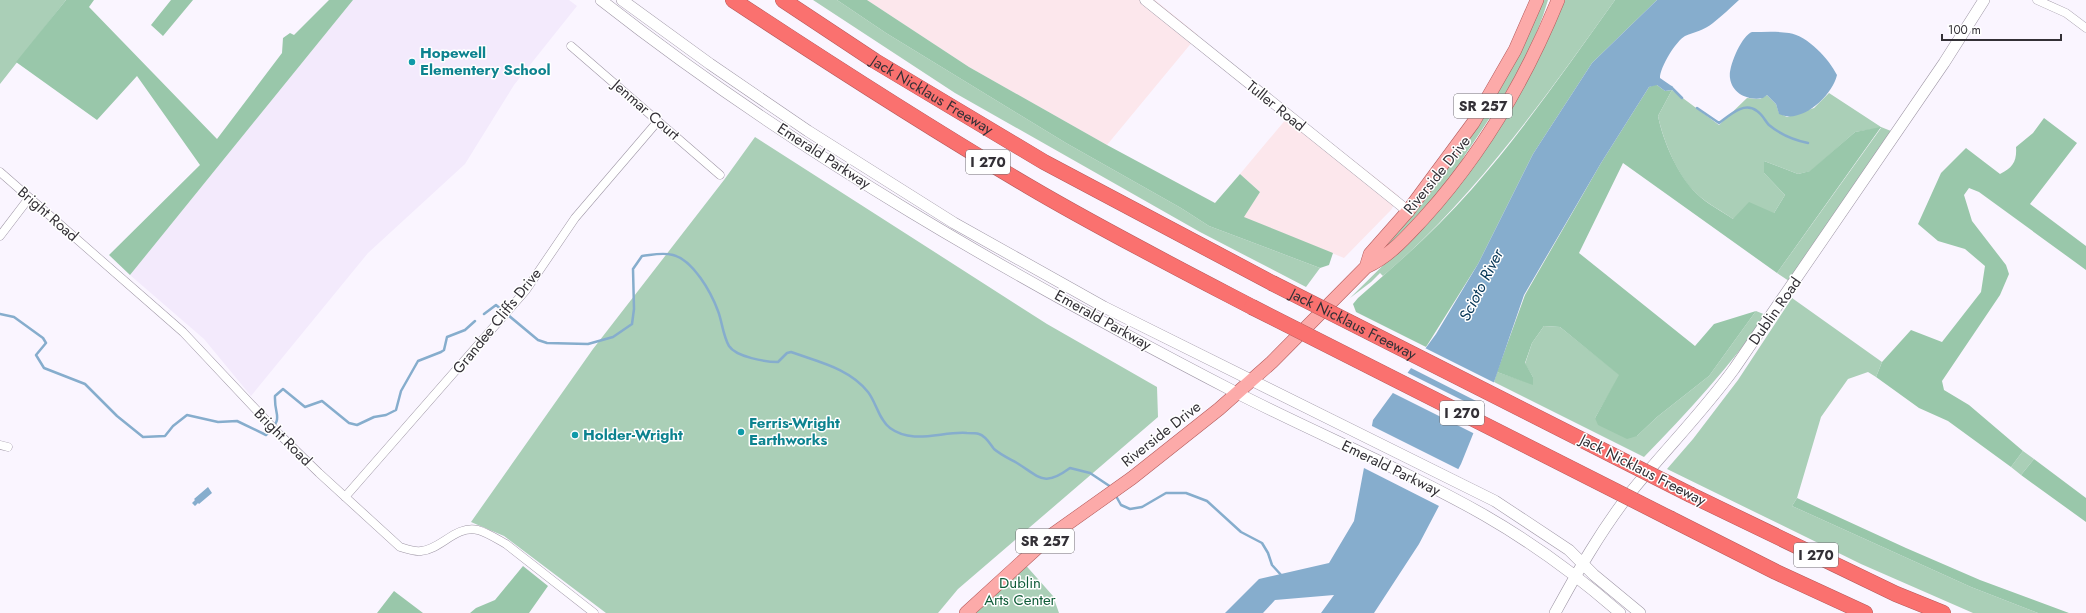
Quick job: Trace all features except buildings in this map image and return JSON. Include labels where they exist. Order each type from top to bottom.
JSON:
[{"type":"highway","name":"Jack Nicklaus Freeway","points":[[733,0],[861,84],[1029,186],[1141,249],[1252,307],[1776,572],[1865,613]]},
{"type":"highway","name":"Jack Nicklaus Freeway","points":[[783,0],[875,61],[1044,162],[1272,283],[1691,495],[1896,594],[1943,613]]},
{"type":"main road","name":"Emerald Parkway","points":[[601,0],[702,75],[794,138],[941,230],[1098,318],[1237,393],[1465,505],[1535,547],[1620,613]]},
{"type":"main road","name":"Emerald Parkway","points":[[622,0],[710,64],[808,131],[954,222],[1104,307],[1468,486],[1545,532],[1640,613]]},
{"type":"main road","name":"Riverside Drive","points":[[1366,267],[1370,254],[1408,211],[1456,148],[1488,99],[1515,50],[1537,0]]},
{"type":"main road","name":"Riverside Drive","points":[[966,613],[1049,537],[1132,478],[1237,393],[1366,267],[1381,261],[1415,227],[1440,200],[1471,160],[1503,113],[1523,78],[1558,0]]},
{"type":"main road","name":"Dublin Road","points":[[1555,613],[1582,562],[1630,493],[1693,422],[1734,369],[1944,63],[1984,0]]},
{"type":"street","name":"Tuller Road","points":[[1145,0],[1408,211]]},
{"type":"street","points":[[2037,0],[2066,13],[2086,28]]},
{"type":"street","name":"Jenmar Court","points":[[571,46],[720,175]]},
{"type":"street","name":"Grandee Cliffs Drive","points":[[346,497],[505,316],[526,290],[575,218],[658,121]]},
{"type":"street","name":"Bright Road","points":[[0,172],[183,332],[279,434],[400,547],[412,551],[422,551],[432,548],[446,538],[466,529],[477,530],[506,544],[594,613]]},
{"type":"street","points":[[0,236],[29,198]]},
{"type":"street","points":[[0,445],[8,447]]},
{"type":"shaded area","points":[[353,0],[569,0],[577,6],[514,85],[465,164],[368,253],[251,396],[204,339],[130,275]]},
{"type":"shaded area","points":[[867,0],[1155,0],[1198,35],[1107,145],[969,67]]},
{"type":"shaded area","points":[[1292,112],[1399,196],[1391,210],[1344,258],[1243,217],[1260,192],[1240,174]]},
{"type":"green space","points":[[0,0],[66,0],[0,84]]},
{"type":"green space","points":[[66,0],[94,0],[89,7],[217,139],[282,53],[283,38],[290,33],[294,35],[329,0],[353,0],[130,275],[109,255],[200,165],[137,76],[97,120],[16,62]]},
{"type":"green space","points":[[171,0],[193,0],[163,36],[151,25]]},
{"type":"green space","points":[[813,0],[837,0],[886,33],[1066,143],[1181,208],[1209,226],[1320,268],[1306,287],[1200,232],[955,93]]},
{"type":"green space","points":[[837,0],[867,0],[969,67],[1107,145],[1215,203],[1240,174],[1260,192],[1244,217],[1333,253],[1329,265],[1320,268],[1209,226],[1181,208],[1066,143],[886,33]]},
{"type":"green space","points":[[1542,0],[1548,0],[1533,41],[1501,100],[1458,168],[1440,192],[1389,246],[1387,244],[1422,204]]},
{"type":"green space","points":[[1563,0],[1615,0],[1535,110],[1478,180],[1417,245],[1383,276],[1380,273],[1350,298],[1434,215]]},
{"type":"green space","points":[[1615,0],[1657,0],[1592,63],[1533,154],[1478,264],[1426,347],[1356,312],[1353,304],[1358,298],[1431,232],[1459,204],[1491,167],[1546,96]]},
{"type":"green space","points":[[1657,85],[1665,91],[1672,90],[1658,116],[1660,126],[1672,158],[1690,187],[1701,198],[1733,219],[1749,202],[1774,213],[1785,195],[1764,173],[1764,161],[1798,174],[1810,171],[1855,132],[1881,127],[1777,273],[1623,163],[1579,253],[1695,346],[1714,324],[1756,311],[1709,376],[1657,417],[1637,436],[1627,439],[1598,425],[1595,418],[1619,375],[1560,327],[1544,326],[1532,343],[1525,363],[1533,377],[1533,385],[1497,372],[1525,295],[1601,163],[1649,87]]},
{"type":"green space","points":[[1672,90],[1719,125],[1747,98],[1760,99],[1767,95],[1776,104],[1779,113],[1787,117],[1814,108],[1829,93],[1881,127],[1891,131],[1789,281],[1777,273],[1881,128],[1855,132],[1811,171],[1798,174],[1764,161],[1764,173],[1785,195],[1774,213],[1733,219],[1706,201],[1691,188],[1672,158],[1660,126],[1658,116]]},
{"type":"green space","points":[[2044,118],[2077,143],[2030,204],[2086,246],[2086,270],[1979,192],[1969,188],[1964,195],[1972,221],[2006,265],[2009,274],[2000,295],[1942,381],[1944,390],[1969,405],[2023,451],[2011,467],[1948,421],[1919,408],[1876,377],[1882,362],[1911,330],[1942,342],[1981,292],[1985,266],[1965,249],[1938,241],[1918,224],[1941,173],[1966,148],[2000,174],[2004,172],[2011,167],[2015,160],[2016,147],[2033,133]]},
{"type":"green space","points":[[755,137],[1047,324],[1157,387],[1158,417],[958,589],[938,613],[606,613],[504,536],[471,522],[593,349],[724,180]]},
{"type":"green space","points":[[1792,298],[1882,362],[1876,377],[1868,372],[1848,379],[1821,417],[1797,498],[1792,506],[1971,587],[2038,613],[1973,613],[1861,564],[1667,469],[1693,439],[1738,380]]},
{"type":"green space","points":[[1756,311],[1766,315],[1752,334],[1708,388],[1644,457],[1494,382],[1497,372],[1533,384],[1533,377],[1525,364],[1532,343],[1544,326],[1560,327],[1620,375],[1595,418],[1637,436],[1657,417],[1709,376]]},
{"type":"green space","points":[[2023,451],[2034,459],[2021,475],[2011,467]]},
{"type":"green space","points":[[2034,459],[2086,498],[2086,522],[2021,475]]},
{"type":"green space","points":[[1797,498],[1980,580],[2069,613],[2038,613],[1971,587],[1792,506]]},
{"type":"green space","name":"Dublin Arts Center","points":[[1022,561],[1053,596],[1059,613],[966,613]]},
{"type":"green space","points":[[523,566],[548,586],[529,613],[470,613],[476,608],[495,600]]},
{"type":"green space","points":[[394,591],[423,613],[377,613]]},
{"type":"water","name":"Scioto River","points":[[1657,0],[1739,0],[1720,18],[1710,25],[1685,36],[1677,43],[1666,61],[1660,78],[1673,87],[1672,90],[1665,91],[1657,85],[1649,87],[1601,163],[1524,295],[1494,382],[1461,464],[1419,544],[1374,613],[1321,613],[1334,595],[1275,600],[1263,613],[1225,613],[1259,579],[1329,563],[1354,521],[1373,420],[1436,334],[1478,264],[1533,154],[1592,63]]},
{"type":"water","points":[[1752,32],[1789,33],[1796,35],[1810,43],[1829,62],[1837,75],[1829,92],[1806,112],[1797,116],[1788,116],[1779,114],[1776,104],[1767,95],[1758,99],[1747,97],[1738,92],[1731,84],[1731,67],[1740,45],[1748,34]]},
{"type":"water","points":[[208,487],[212,493],[195,506],[192,503],[195,500],[194,499]]},
{"type":"pier","points":[[1423,347],[1495,383],[1486,406],[1409,367]]},
{"type":"pier","points":[[1406,372],[1484,411],[1475,434],[1391,392]]},
{"type":"pier","points":[[1370,425],[1460,470],[1441,507],[1362,467]]},
{"type":"waterway","points":[[1671,87],[1682,98]]},
{"type":"waterway","points":[[1697,108],[1719,123],[1737,110],[1742,108],[1752,108],[1778,132],[1793,139],[1808,143]]},
{"type":"waterway","points":[[484,314],[496,305],[538,340],[547,343],[588,344],[613,337],[632,324],[634,309],[633,269],[642,256],[661,254],[673,255],[687,263],[706,286],[715,303],[727,342],[729,346],[738,353],[759,360],[778,362],[787,353],[791,352],[842,371],[852,377],[868,392],[886,425],[899,433],[918,437],[957,433],[978,434],[986,438],[994,449],[1037,476],[1048,479],[1061,474],[1070,468],[1090,473],[1111,487]]},
{"type":"waterway","points":[[0,314],[14,317],[43,338],[46,343],[36,355],[44,368],[85,384],[117,416],[143,437],[165,436],[173,426],[187,415],[218,422],[237,421],[266,435],[272,429],[277,420],[275,396],[283,389],[305,407],[322,401],[349,423],[357,425],[374,417],[386,415],[396,410],[401,391],[418,361],[444,350],[447,337],[465,330],[475,321]]},
{"type":"waterway","points":[[1116,496],[1121,505],[1130,509],[1142,507],[1166,493],[1186,493],[1207,501],[1241,532],[1262,543],[1268,553],[1272,565],[1282,576]]},
{"type":"place","name":"Hopewell Elementery School","points":[[412,62]]},
{"type":"place","name":"Ferris-Wright Earthworks","points":[[741,432]]},
{"type":"place","name":"Holder-Wright","points":[[575,435]]}]
